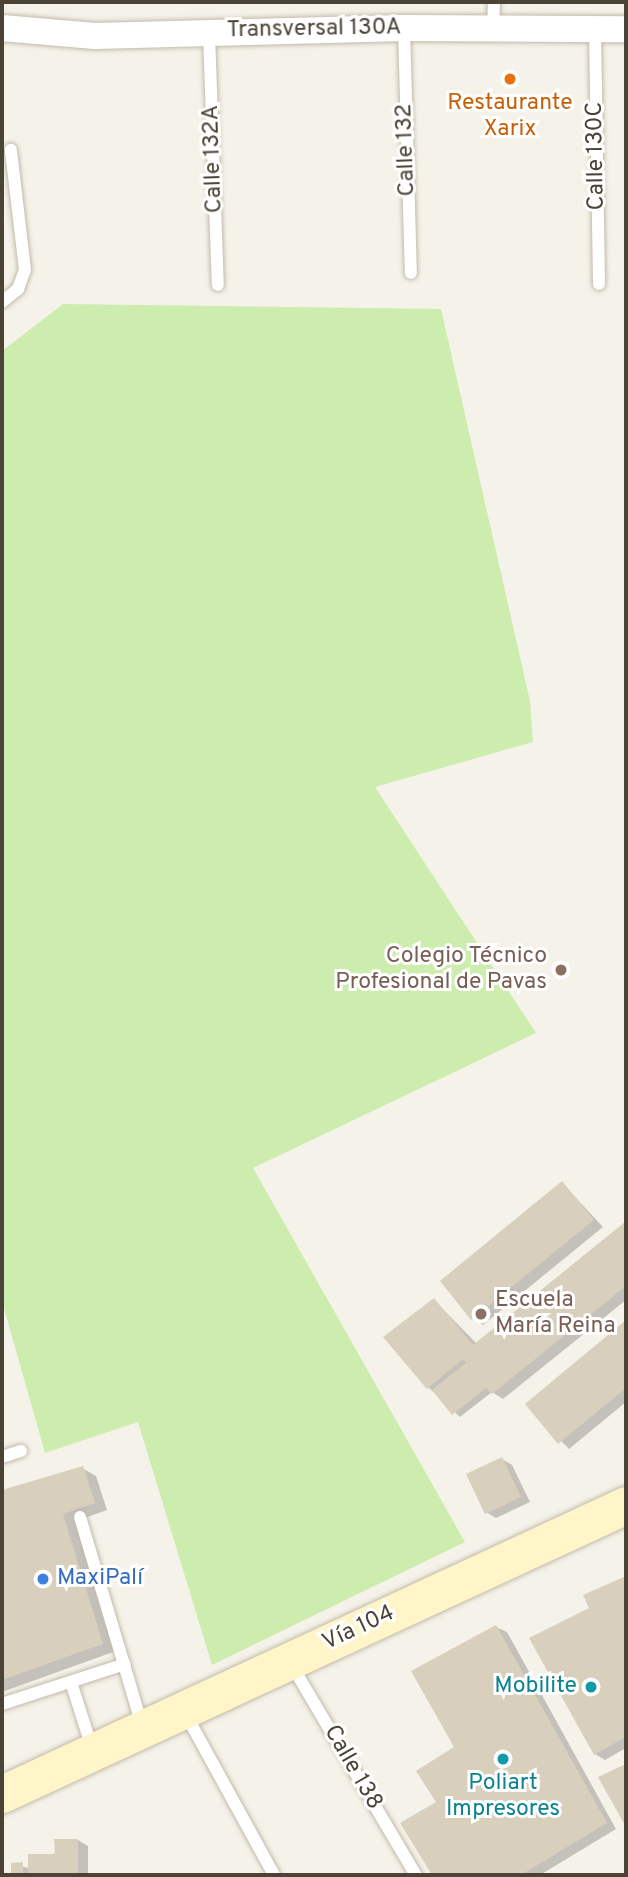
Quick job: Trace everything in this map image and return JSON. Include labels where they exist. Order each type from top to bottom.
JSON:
[{"type":"main road","name":"Vía 104","points":[[2,1794],[626,1506]]},
{"type":"main road","name":"Vía 104","points":[[2,1783],[44,1764],[93,1752]]},
{"type":"street","name":"Transversal 130A","points":[[2,27],[95,36],[404,28],[626,29]]},
{"type":"lane","points":[[493,29],[494,2]]},
{"type":"lane","name":"Calle 132","points":[[404,28],[411,273]]},
{"type":"lane","name":"Calle 130C","points":[[595,29],[599,284]]},
{"type":"lane","name":"Calle 132A","points":[[209,33],[218,285]]},
{"type":"lane","points":[[2,302],[18,289],[25,270],[11,150]]},
{"type":"lane","points":[[2,1457],[21,1451]]},
{"type":"lane","points":[[80,1517],[143,1729]]},
{"type":"lane","name":"Calle 138","points":[[289,1661],[416,1875]]},
{"type":"lane","points":[[2,1704],[125,1664]]},
{"type":"lane","points":[[71,1682],[93,1752]]},
{"type":"lane","points":[[184,1710],[274,1875]]},
{"type":"green space","points":[[63,304],[441,309],[530,701],[533,742],[375,787],[536,1033],[253,1168],[465,1542],[212,1665],[138,1422],[45,1453],[2,1301],[2,351]]},
{"type":"building","points":[[562,1181],[594,1220],[471,1320],[440,1281]]},
{"type":"building","points":[[625,1222],[626,1286],[492,1394],[486,1388],[452,1415],[432,1390],[466,1363],[463,1359],[427,1389],[383,1337],[434,1298],[473,1345]]},
{"type":"building","points":[[626,1320],[626,1388],[558,1444],[525,1404]]},
{"type":"building","points":[[502,1457],[521,1497],[485,1514],[466,1474]]},
{"type":"building","name":"MaxiPalí","points":[[83,1466],[95,1503],[63,1514],[103,1644],[2,1680],[2,1490]]},
{"type":"building","name":"Mobilite","points":[[626,1576],[626,1737],[594,1755],[529,1638],[589,1608],[583,1595]]},
{"type":"building","name":"Poliart Impresores","points":[[496,1625],[607,1823],[521,1875],[432,1875],[400,1823],[436,1802],[416,1771],[454,1747],[411,1671]]},
{"type":"building","points":[[626,1764],[626,1827],[598,1777]]},
{"type":"building","points":[[54,1839],[78,1839],[78,1875],[28,1875],[28,1854],[55,1854]]},
{"type":"building","points":[[23,1862],[23,1875],[11,1875],[11,1863]]},
{"type":"place","name":"Restaurante Xarix","points":[[510,79]]},
{"type":"place","name":"Colegio Técnico Profesional de Pavas","points":[[561,970]]},
{"type":"place","name":"Escuela María Reina","points":[[481,1314]]},
{"type":"place","name":"MaxiPalí","points":[[43,1579]]},
{"type":"place","name":"Mobilite","points":[[591,1687]]},
{"type":"place","name":"Poliart Impresores","points":[[503,1759]]}]
